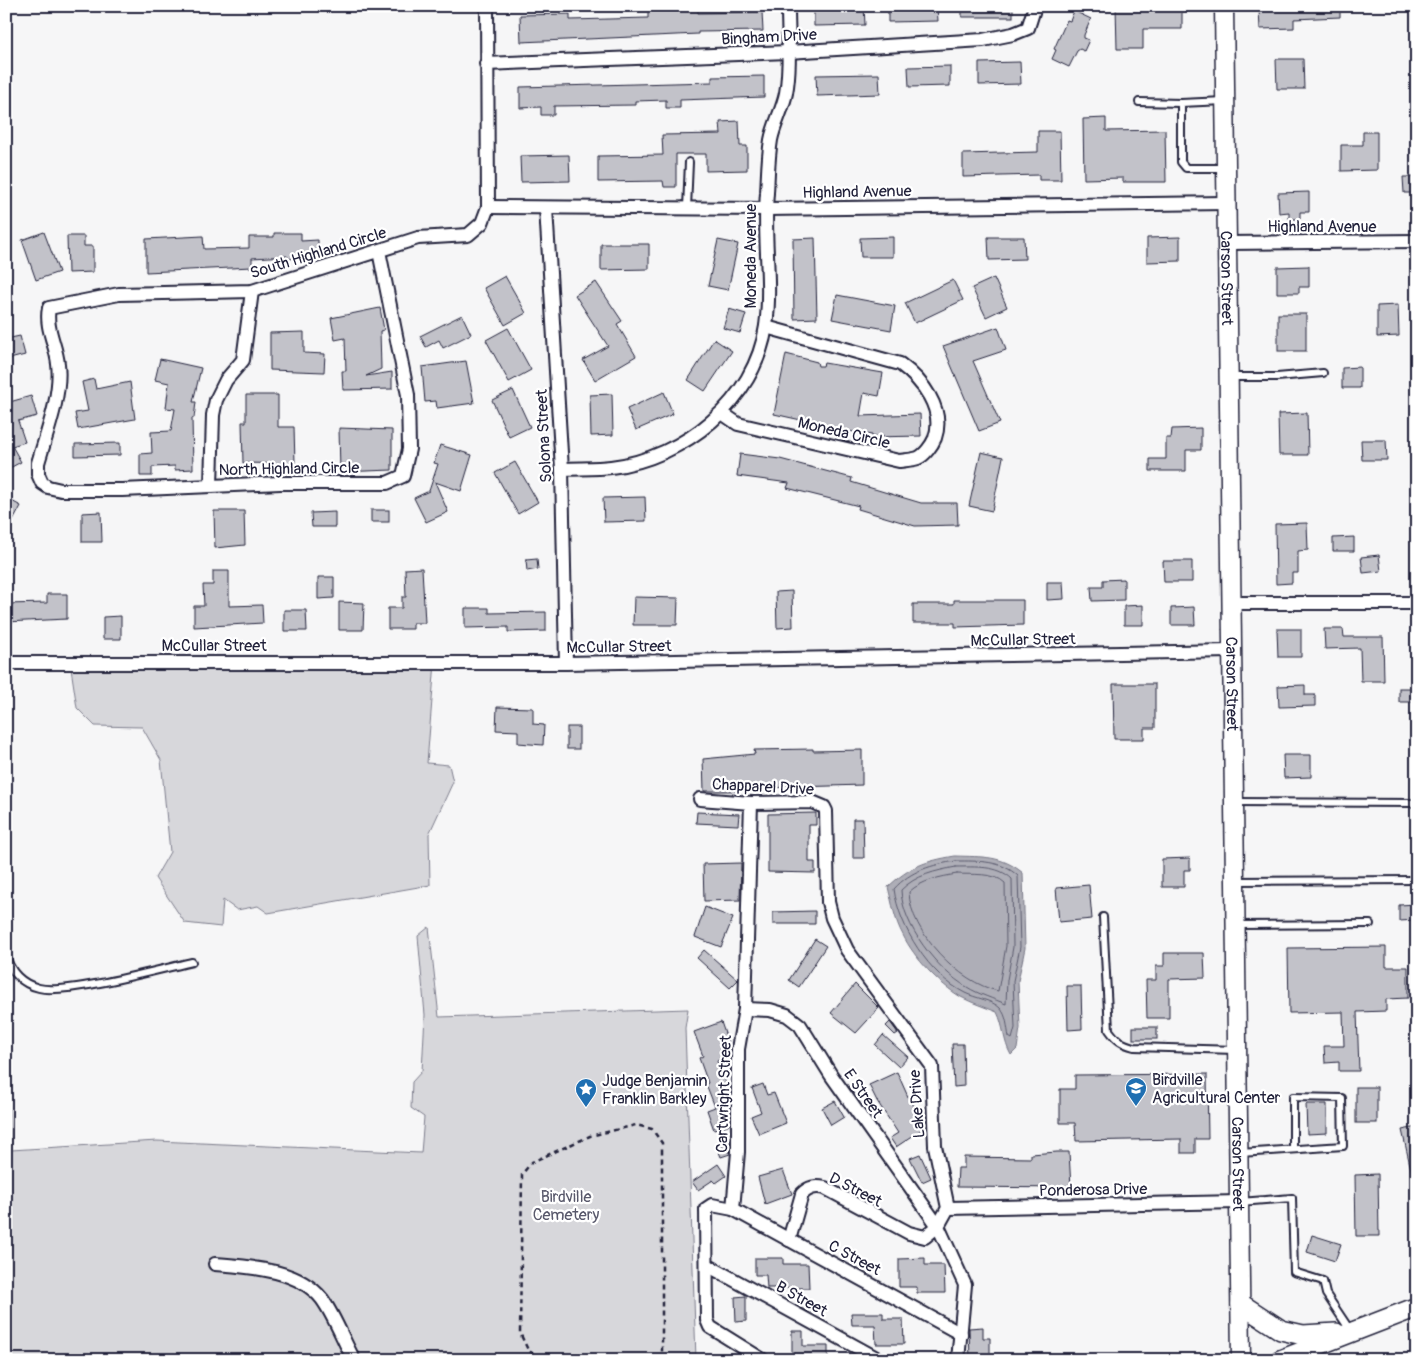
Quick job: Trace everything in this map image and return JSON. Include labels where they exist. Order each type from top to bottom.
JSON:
[{"type":"main road","points":[[1241,1304],[1281,1330],[1303,1335],[1344,1336]]},
{"type":"main road","points":[[1280,1360],[1417,1307]]},
{"type":"street","points":[[487,6],[488,207]]},
{"type":"street","name":"Moneda Avenue","points":[[562,469],[611,467],[636,461],[663,452],[698,434],[722,413],[740,388],[758,355],[766,327],[769,290],[766,209],[771,140],[786,93],[788,6]]},
{"type":"street","name":"Bingham Drive","points":[[486,64],[788,52],[983,40],[1013,34],[1028,28],[1035,6]]},
{"type":"street","name":"Carson Street","points":[[1224,6],[1234,881],[1242,1360]]},
{"type":"street","name":"Highland Avenue","points":[[488,207],[766,209],[1227,203]]},
{"type":"street","name":"South Highland Circle","points":[[57,392],[58,365],[46,320],[49,308],[119,294],[252,291],[418,238],[468,235],[482,223],[488,207]]},
{"type":"street","name":"Solona Street","points":[[546,208],[562,469],[566,663]]},
{"type":"street","name":"Highland Avenue","points":[[1228,243],[1417,241]]},
{"type":"street","name":"North Highland Circle","points":[[57,392],[38,463],[38,474],[42,483],[48,487],[61,490],[122,490],[280,483],[387,483],[403,476],[409,449],[408,395],[379,251]]},
{"type":"street","points":[[211,486],[213,415],[216,400],[226,380],[243,360],[252,291]]},
{"type":"street","name":"Moneda Circle","points":[[722,413],[738,424],[898,461],[919,458],[933,444],[939,427],[935,406],[917,377],[900,364],[766,327]]},
{"type":"street","points":[[1232,603],[1417,603]]},
{"type":"street","name":"McCullar Street","points":[[6,663],[566,663],[1231,651]]},
{"type":"street","name":"Chapparel Drive","points":[[700,799],[751,803],[812,802],[824,807]]},
{"type":"street","name":"Cartwright Street","points":[[733,1209],[738,1152],[738,1049],[745,1009],[751,803]]},
{"type":"street","name":"Lake Drive","points":[[824,807],[828,902],[836,929],[848,950],[932,1066],[935,1146],[948,1208]]},
{"type":"street","name":"E Street","points":[[745,1009],[770,1010],[787,1014],[800,1024],[831,1075],[938,1226]]},
{"type":"street","name":"D Street","points":[[789,1240],[802,1194],[808,1189],[817,1187],[825,1188],[909,1234],[925,1237],[938,1226]]},
{"type":"street","name":"Ponderosa Drive","points":[[948,1208],[1239,1202]]},
{"type":"street","points":[[733,1209],[712,1205],[706,1209],[707,1320],[710,1328],[763,1360]]},
{"type":"street","points":[[948,1208],[938,1226],[965,1285],[958,1360]]},
{"type":"street","name":"C Street","points":[[733,1209],[961,1334]]},
{"type":"street","points":[[215,1264],[268,1270],[307,1286],[321,1299],[354,1360]]},
{"type":"street","name":"B Street","points":[[707,1265],[880,1360]]},
{"type":"lane","points":[[1139,102],[1226,101]]},
{"type":"lane","points":[[1181,103],[1181,164],[1186,168],[1226,168]]},
{"type":"lane","points":[[687,208],[689,162]]},
{"type":"lane","points":[[1229,377],[1277,377],[1324,373]]},
{"type":"lane","points":[[1233,802],[1417,803]]},
{"type":"lane","points":[[1234,881],[1417,880]]},
{"type":"lane","points":[[1103,917],[1109,1030],[1115,1038],[1121,1043],[1134,1047],[1237,1050]]},
{"type":"lane","points":[[1235,925],[1370,924]]},
{"type":"lane","points":[[6,955],[8,964],[22,982],[40,989],[66,988],[192,962]]},
{"type":"lane","points":[[1238,1153],[1343,1146],[1342,1098],[1293,1097],[1293,1148]]},
{"type":"lane","points":[[1239,1202],[1292,1198],[1294,1272],[1323,1281],[1326,1294],[1344,1336]]},
{"type":"path","points":[[541,1360],[528,1350],[520,1333],[519,1214],[522,1174],[532,1162],[590,1136],[636,1125],[652,1129],[662,1143],[662,1360]]},
{"type":"green space","points":[[70,662],[435,662],[427,763],[449,765],[453,782],[429,834],[430,885],[268,913],[258,906],[237,910],[223,900],[221,927],[185,923],[155,878],[170,852],[161,760],[142,727],[95,726],[77,708]]},
{"type":"green space","name":"Birdville Cemetery","points":[[429,927],[439,1017],[688,1009],[685,1028],[696,1360],[6,1360],[6,1033],[11,1150],[157,1141],[421,1153],[424,1117],[411,1108],[412,1082],[422,1071],[425,1015],[418,936]]},
{"type":"water","points":[[955,856],[983,857],[999,860],[1023,873],[1025,948],[1018,981],[1020,1028],[1017,1049],[1011,1055],[997,1012],[961,997],[936,978],[920,961],[908,944],[900,930],[894,912],[888,887],[911,869],[935,860]]},
{"type":"building","points":[[864,6],[865,25],[814,26],[814,7]]},
{"type":"building","points":[[888,6],[937,6],[938,21],[888,22]]},
{"type":"building","points":[[962,6],[1013,6],[1013,17],[962,17]]},
{"type":"building","points":[[1116,6],[1182,6],[1182,29],[1143,29],[1143,49],[1117,49]]},
{"type":"building","points":[[1281,6],[1340,6],[1340,17],[1294,19],[1294,28],[1260,29],[1259,10],[1282,9]]},
{"type":"building","points":[[648,8],[698,8],[698,13],[762,12],[763,31],[698,32],[698,34],[521,42],[520,15],[570,14],[570,20],[648,18]]},
{"type":"building","points":[[1074,11],[1091,19],[1084,35],[1084,38],[1089,40],[1084,51],[1080,49],[1077,51],[1069,67],[1052,59],[1056,50],[1054,49],[1067,20],[1070,21]]},
{"type":"building","points":[[1276,59],[1303,59],[1304,89],[1277,89]]},
{"type":"building","points":[[1020,62],[1021,84],[979,85],[979,63]]},
{"type":"building","points":[[950,66],[950,86],[909,87],[908,67]]},
{"type":"building","points":[[879,74],[880,94],[817,96],[816,75]]},
{"type":"building","points":[[764,76],[764,97],[680,100],[680,108],[666,108],[666,100],[635,101],[635,105],[554,106],[554,115],[541,115],[541,107],[520,108],[520,87],[712,82],[712,77]]},
{"type":"building","points":[[1106,118],[1106,131],[1165,130],[1166,182],[1123,182],[1123,178],[1084,179],[1083,119]]},
{"type":"building","points":[[739,121],[740,146],[747,146],[747,170],[706,171],[706,154],[676,154],[676,187],[664,187],[663,181],[598,182],[598,156],[663,155],[662,135],[721,134],[720,122]]},
{"type":"building","points":[[1038,131],[1060,131],[1061,180],[1039,180],[1039,175],[963,177],[963,154],[1038,152]]},
{"type":"building","points":[[1363,132],[1377,132],[1377,170],[1341,171],[1341,145],[1363,145]]},
{"type":"building","points":[[569,155],[570,181],[521,182],[520,156]]},
{"type":"building","points":[[1403,177],[1416,177],[1417,193],[1404,193]]},
{"type":"building","points":[[1309,192],[1309,212],[1300,212],[1300,219],[1289,219],[1289,212],[1279,213],[1278,193]]},
{"type":"building","points":[[44,232],[59,272],[36,280],[22,240]]},
{"type":"building","points":[[274,233],[301,233],[301,241],[318,240],[318,254],[300,254],[300,258],[287,259],[287,256],[252,258],[252,267],[146,272],[146,239],[203,236],[204,249],[249,248],[249,237],[274,237]]},
{"type":"building","points":[[67,236],[84,236],[84,246],[93,246],[93,272],[68,273]]},
{"type":"building","points":[[893,237],[893,257],[861,257],[860,238]]},
{"type":"building","points":[[988,237],[1024,237],[1025,259],[989,260]]},
{"type":"building","points":[[1180,237],[1180,261],[1147,262],[1147,238]]},
{"type":"building","points":[[815,238],[817,318],[794,319],[793,239]]},
{"type":"building","points":[[718,240],[738,244],[728,290],[708,286]]},
{"type":"building","points":[[601,244],[649,244],[649,269],[601,270]]},
{"type":"building","points":[[1309,266],[1309,287],[1299,287],[1299,293],[1277,293],[1277,267]]},
{"type":"building","points":[[505,276],[526,313],[505,325],[484,288]]},
{"type":"building","points":[[994,278],[1007,307],[986,317],[972,288]]},
{"type":"building","points":[[953,280],[963,300],[915,323],[905,303]]},
{"type":"building","points":[[596,282],[622,321],[617,324],[636,356],[595,380],[583,360],[608,346],[575,295]]},
{"type":"building","points":[[837,295],[895,306],[891,330],[832,319]]},
{"type":"building","points":[[1398,305],[1399,336],[1377,337],[1377,306]]},
{"type":"building","points":[[380,308],[384,330],[380,331],[381,369],[366,376],[392,372],[392,389],[343,390],[342,371],[346,371],[345,338],[335,340],[331,318]]},
{"type":"building","points":[[729,309],[746,314],[740,333],[723,328]]},
{"type":"building","points":[[1278,314],[1306,314],[1306,351],[1278,351]]},
{"type":"building","points":[[462,315],[471,334],[443,348],[439,340],[426,347],[420,336]]},
{"type":"building","points":[[998,327],[1006,350],[973,361],[1000,423],[979,431],[943,346]]},
{"type":"building","points":[[508,328],[531,370],[509,382],[486,340]]},
{"type":"building","points":[[304,332],[304,353],[325,354],[324,372],[270,370],[270,333]]},
{"type":"building","points":[[20,336],[25,355],[6,360],[6,339]]},
{"type":"building","points":[[714,339],[732,351],[705,391],[688,380]]},
{"type":"building","points":[[786,354],[817,362],[818,366],[823,366],[824,363],[883,373],[879,396],[864,393],[860,416],[920,414],[921,436],[872,437],[872,435],[810,425],[810,422],[774,414]]},
{"type":"building","points":[[160,359],[201,368],[193,402],[196,402],[194,418],[192,418],[193,469],[175,470],[175,466],[152,467],[152,476],[140,476],[140,454],[152,453],[151,432],[171,431],[175,409],[166,408],[169,383],[155,380]]},
{"type":"building","points":[[466,361],[474,403],[437,408],[436,401],[425,402],[422,367]]},
{"type":"building","points":[[1360,367],[1360,388],[1342,388],[1342,368]]},
{"type":"building","points":[[94,379],[96,389],[130,382],[135,419],[78,429],[75,413],[88,411],[82,382]]},
{"type":"building","points":[[513,390],[530,427],[509,437],[492,400]]},
{"type":"building","points":[[664,392],[673,414],[636,430],[627,409]]},
{"type":"building","points":[[612,394],[613,435],[591,436],[590,395]]},
{"type":"building","points":[[246,395],[278,395],[278,427],[294,427],[295,464],[243,463],[242,422],[246,422]]},
{"type":"building","points":[[31,396],[37,416],[18,421],[25,442],[12,446],[21,462],[6,470],[6,403]]},
{"type":"building","points":[[1307,413],[1308,455],[1279,455],[1278,414]]},
{"type":"building","points":[[339,428],[392,430],[392,470],[340,472]]},
{"type":"building","points":[[1201,428],[1201,450],[1186,450],[1186,471],[1150,471],[1150,459],[1166,459],[1166,438],[1171,438],[1172,429]]},
{"type":"building","points":[[1361,440],[1386,440],[1387,460],[1362,460]]},
{"type":"building","points":[[120,443],[120,455],[75,456],[75,444]]},
{"type":"building","points":[[440,445],[472,455],[461,491],[435,482],[448,512],[426,522],[414,498],[429,491],[438,464],[434,463]]},
{"type":"building","points":[[981,452],[1003,457],[992,511],[969,506]]},
{"type":"building","points":[[740,454],[780,459],[852,478],[851,482],[921,503],[957,503],[958,525],[915,526],[858,509],[859,506],[787,488],[789,483],[737,476]]},
{"type":"building","points":[[515,462],[538,502],[518,514],[495,473]]},
{"type":"building","points":[[645,497],[646,521],[604,522],[603,498]]},
{"type":"building","points":[[6,498],[21,506],[6,534]]},
{"type":"building","points":[[371,510],[389,510],[389,522],[371,522]]},
{"type":"building","points":[[214,511],[244,511],[245,545],[215,548]]},
{"type":"building","points":[[101,512],[102,542],[82,542],[82,513]]},
{"type":"building","points":[[335,512],[335,527],[312,527],[311,513]]},
{"type":"building","points":[[1307,523],[1308,550],[1298,551],[1298,573],[1292,573],[1292,583],[1276,584],[1275,524]]},
{"type":"building","points":[[1354,537],[1354,551],[1333,551],[1333,538]]},
{"type":"building","points":[[1379,555],[1381,571],[1363,573],[1361,557]]},
{"type":"building","points":[[537,559],[538,569],[527,571],[526,560]]},
{"type":"building","points":[[1163,561],[1192,561],[1192,582],[1164,582]]},
{"type":"building","points":[[422,568],[425,623],[413,623],[413,629],[388,629],[388,608],[402,608],[402,597],[406,597],[405,569]]},
{"type":"building","points":[[213,571],[229,571],[229,606],[262,605],[263,623],[194,627],[194,606],[204,606],[203,585],[213,585]]},
{"type":"building","points":[[318,577],[334,577],[334,598],[318,599]]},
{"type":"building","points":[[1124,579],[1124,600],[1092,601],[1091,587],[1103,587],[1103,580]]},
{"type":"building","points":[[1047,582],[1063,582],[1064,599],[1047,600]]},
{"type":"building","points":[[792,591],[793,627],[777,628],[776,592]]},
{"type":"building","points":[[47,594],[67,594],[67,619],[6,622],[6,604],[47,603]]},
{"type":"building","points":[[634,597],[678,598],[677,625],[633,625]]},
{"type":"building","points":[[954,600],[1023,600],[1023,625],[955,627],[955,623],[913,623],[913,604],[954,604]]},
{"type":"building","points":[[339,602],[364,603],[363,630],[339,630]]},
{"type":"building","points":[[1143,605],[1143,625],[1124,625],[1124,606]]},
{"type":"building","points":[[1194,607],[1195,625],[1171,625],[1171,608]]},
{"type":"building","points":[[465,608],[489,608],[489,613],[546,612],[546,631],[508,632],[508,627],[465,628]]},
{"type":"building","points":[[284,610],[306,610],[307,631],[284,631]]},
{"type":"building","points":[[121,616],[121,639],[103,639],[103,617]]},
{"type":"building","points":[[1277,629],[1301,629],[1301,657],[1278,657]]},
{"type":"building","points":[[1324,629],[1343,629],[1344,637],[1383,637],[1384,681],[1361,681],[1360,648],[1325,649]]},
{"type":"building","points":[[1113,684],[1155,684],[1155,728],[1144,728],[1144,739],[1114,739]]},
{"type":"building","points":[[1305,685],[1305,695],[1315,695],[1315,706],[1279,707],[1278,686]]},
{"type":"building","points":[[1399,688],[1417,688],[1417,702],[1399,702]]},
{"type":"building","points":[[497,707],[533,708],[533,724],[544,725],[543,745],[518,743],[518,731],[496,730]]},
{"type":"building","points":[[567,727],[579,727],[579,749],[567,749]]},
{"type":"building","points":[[813,749],[813,751],[862,750],[862,785],[765,788],[765,791],[704,791],[703,759],[755,754],[754,750]]},
{"type":"building","points":[[1283,755],[1311,755],[1311,777],[1284,778]]},
{"type":"building","points":[[697,812],[739,814],[738,825],[696,823]]},
{"type":"building","points":[[816,813],[816,825],[809,825],[809,862],[815,862],[815,873],[768,872],[768,814]]},
{"type":"building","points":[[853,819],[863,819],[864,858],[853,858]]},
{"type":"building","points":[[1190,858],[1190,870],[1184,870],[1184,887],[1162,887],[1162,859]]},
{"type":"building","points":[[741,863],[740,900],[704,901],[703,864]]},
{"type":"building","points":[[1089,885],[1092,919],[1059,922],[1056,888]]},
{"type":"building","points":[[1417,904],[1417,920],[1399,921],[1399,905]]},
{"type":"building","points":[[705,907],[733,918],[721,947],[695,937]]},
{"type":"building","points":[[815,911],[815,924],[773,924],[773,912]]},
{"type":"building","points":[[815,939],[826,946],[799,987],[789,980]]},
{"type":"building","points":[[1386,947],[1386,967],[1408,967],[1408,998],[1386,999],[1386,1011],[1357,1012],[1359,1071],[1339,1071],[1339,1062],[1325,1063],[1324,1046],[1344,1046],[1343,1012],[1289,1013],[1288,948]]},
{"type":"building","points":[[704,950],[738,980],[730,988],[697,958]]},
{"type":"building","points":[[1164,953],[1204,953],[1205,978],[1169,979],[1169,1018],[1147,1018],[1146,980],[1156,980],[1156,966],[1164,966]]},
{"type":"building","points":[[855,984],[879,1008],[856,1033],[831,1013]]},
{"type":"building","points":[[1067,986],[1081,986],[1082,1029],[1068,1030]]},
{"type":"building","points":[[721,1022],[730,1048],[730,1056],[717,1061],[729,1089],[723,1092],[730,1109],[730,1124],[714,1130],[707,1110],[715,1107],[706,1084],[708,1083],[699,1058],[703,1056],[694,1032]]},
{"type":"building","points":[[890,1022],[898,1033],[895,1035],[886,1026]]},
{"type":"building","points":[[1133,1027],[1157,1027],[1157,1039],[1133,1039]]},
{"type":"building","points":[[883,1035],[908,1057],[899,1067],[875,1045]]},
{"type":"building","points":[[952,1044],[963,1044],[964,1086],[954,1087]]},
{"type":"building","points":[[897,1072],[909,1099],[926,1122],[926,1127],[896,1147],[890,1138],[898,1133],[869,1085]]},
{"type":"building","points":[[1207,1074],[1208,1139],[1195,1139],[1195,1153],[1181,1153],[1181,1139],[1076,1141],[1075,1123],[1060,1123],[1060,1089],[1075,1089],[1075,1075]]},
{"type":"building","points":[[763,1084],[767,1095],[774,1093],[786,1123],[759,1134],[751,1116],[761,1112],[752,1088]]},
{"type":"building","points":[[1356,1087],[1377,1087],[1377,1123],[1356,1123]]},
{"type":"building","points":[[835,1101],[844,1117],[831,1125],[822,1108]]},
{"type":"building","points":[[1306,1104],[1327,1104],[1327,1133],[1307,1134]]},
{"type":"building","points":[[1417,1127],[1417,1174],[1412,1174],[1402,1130]]},
{"type":"building","points":[[729,1142],[730,1154],[721,1157],[717,1147]]},
{"type":"building","points":[[1069,1152],[1071,1188],[957,1187],[958,1168],[964,1168],[964,1157],[1031,1158],[1031,1154]]},
{"type":"building","points":[[920,1154],[931,1178],[922,1182],[910,1158]]},
{"type":"building","points":[[718,1164],[726,1176],[716,1183],[713,1180],[698,1190],[692,1182]]},
{"type":"building","points":[[783,1170],[792,1194],[765,1204],[758,1177]]},
{"type":"building","points":[[1378,1174],[1379,1236],[1356,1236],[1355,1175]]},
{"type":"building","points":[[1312,1235],[1341,1244],[1335,1261],[1307,1252]]},
{"type":"building","points":[[755,1258],[783,1258],[783,1264],[808,1264],[809,1288],[767,1288],[766,1275],[755,1275]]},
{"type":"building","points":[[925,1258],[925,1265],[944,1265],[945,1293],[917,1293],[917,1287],[899,1287],[899,1259]]},
{"type":"building","points":[[746,1296],[746,1321],[736,1322],[735,1297]]},
{"type":"building","points":[[851,1313],[883,1313],[883,1319],[903,1319],[904,1344],[876,1344],[875,1325],[852,1325]]},
{"type":"building","points":[[983,1327],[983,1338],[990,1338],[990,1360],[970,1360],[969,1328]]},
{"type":"building","points":[[792,1331],[803,1331],[803,1346],[828,1346],[828,1360],[792,1360]]},
{"type":"place","name":"Birdville Agricultural Center","points":[[1136,1107]]},
{"type":"place","name":"Judge Benjamin Franklin Barkley","points":[[586,1108]]}]
